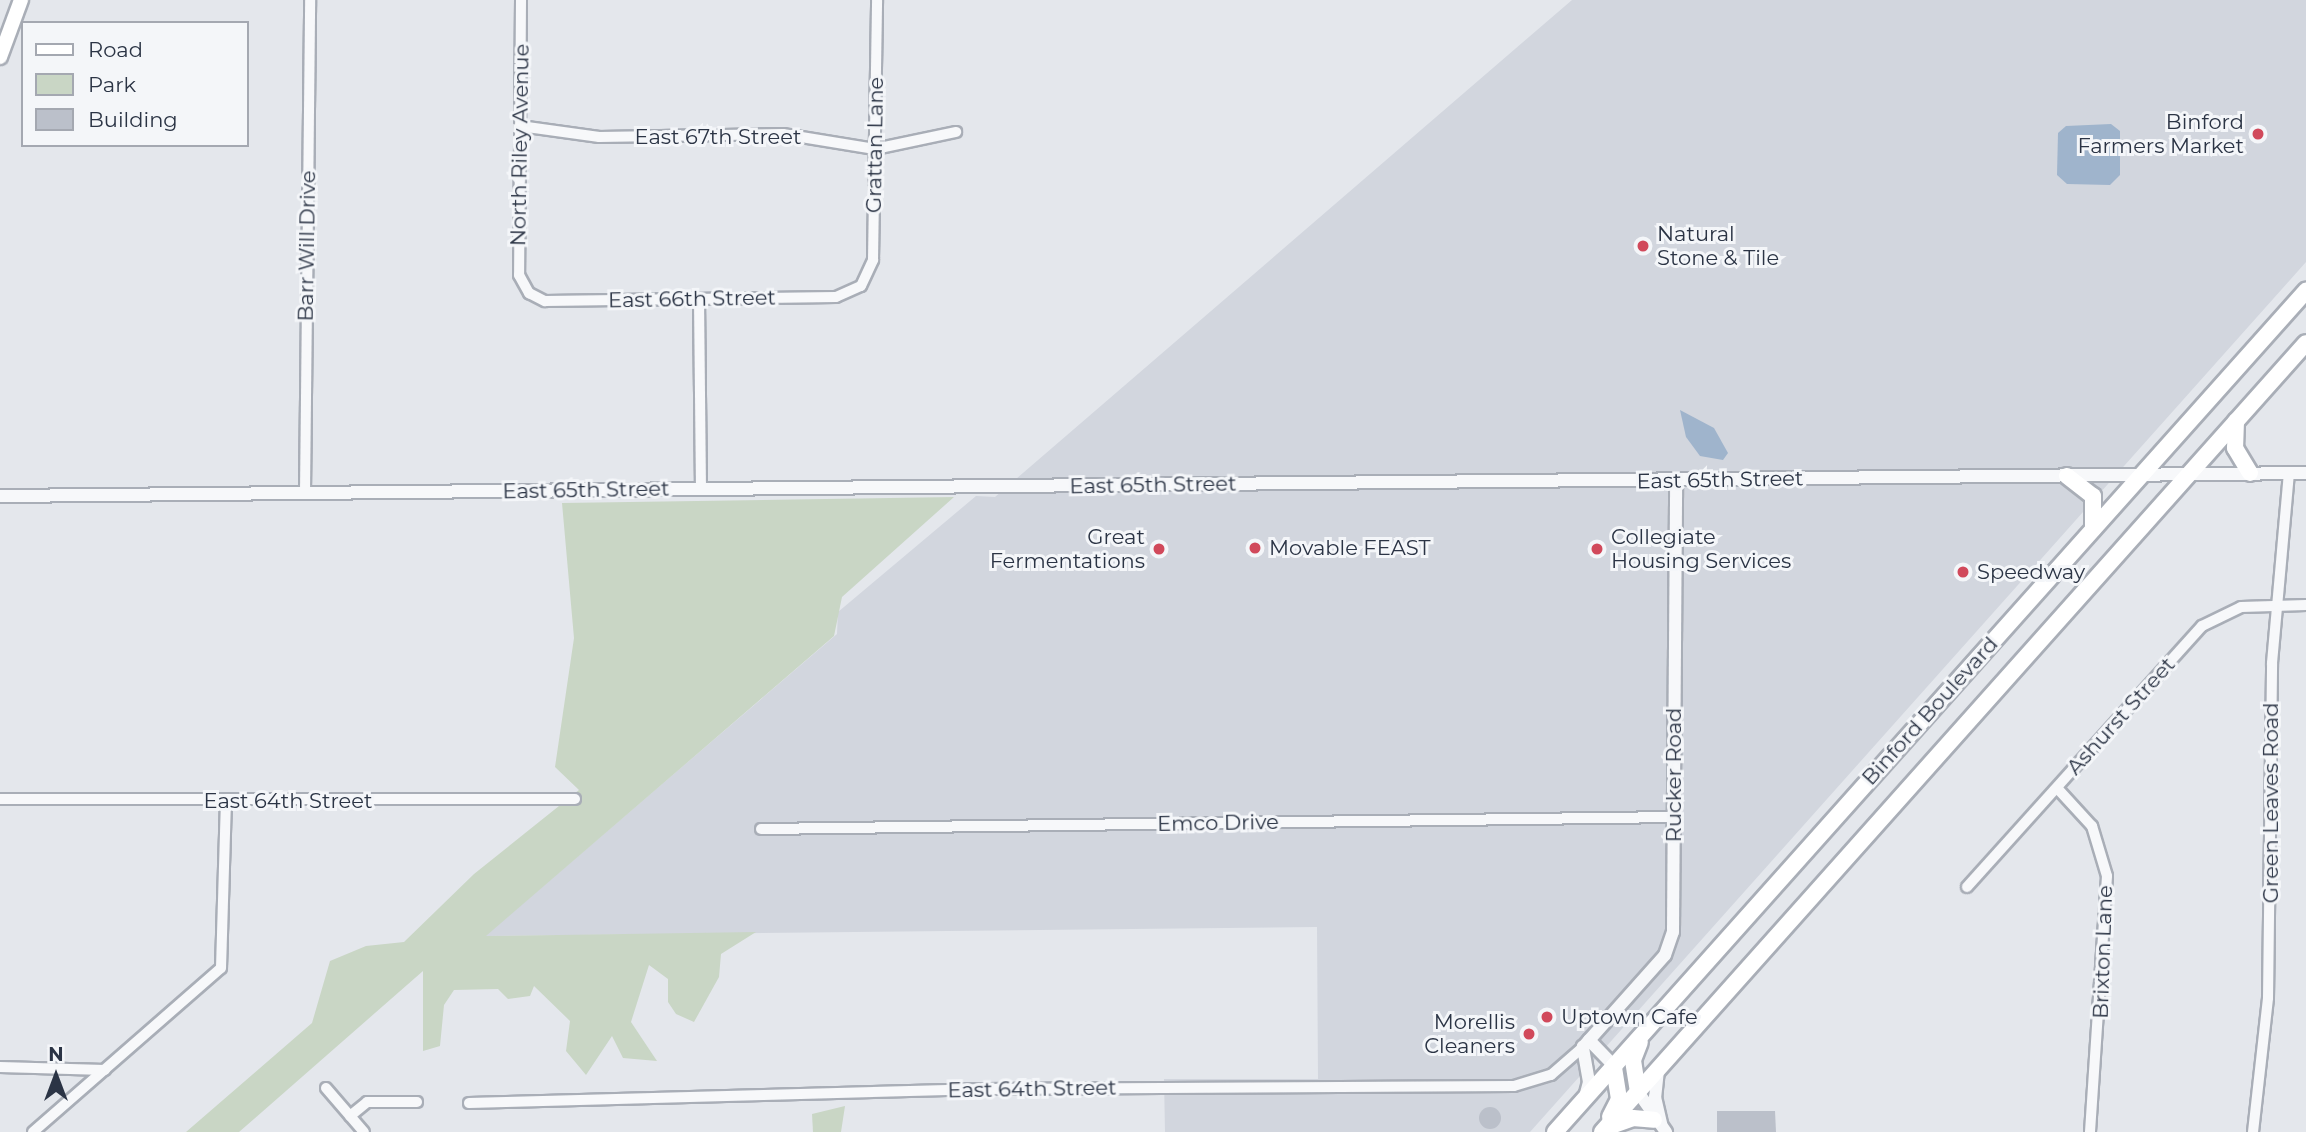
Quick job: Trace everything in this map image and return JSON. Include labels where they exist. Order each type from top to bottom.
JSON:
[{"type":"main road","points":[[0,57],[21,0]]},
{"type":"main road","name":"Binford Boulevard","points":[[1555,1132],[2306,291]]},
{"type":"main road","name":"Binford Boulevard","points":[[1603,1130],[2306,343]]},
{"type":"main road","points":[[2236,421],[2235,448],[2250,473]]},
{"type":"main road","points":[[2067,476],[2092,496],[2093,529]]},
{"type":"main road","points":[[1637,1092],[1633,1059],[1644,1034]]},
{"type":"main road","points":[[1603,1130],[1619,1099],[1614,1066]]},
{"type":"main road","points":[[1603,1130],[1633,1118],[1661,1126]]},
{"type":"street","name":"Barr Will Drive","points":[[305,493],[310,0]]},
{"type":"street","name":"North Riley Avenue","points":[[521,0],[519,268],[525,289]]},
{"type":"street","name":"Grattan Lane","points":[[861,286],[873,260],[877,0]]},
{"type":"street","name":"East 67th Street","points":[[520,126],[599,137],[783,134],[875,149],[956,132]]},
{"type":"street","name":"East 66th Street","points":[[525,289],[545,301],[836,297],[861,286]]},
{"type":"street","points":[[699,299],[701,489]]},
{"type":"street","name":"Green Leaves Road","points":[[2253,1132],[2269,983],[2276,605],[2289,473]]},
{"type":"street","name":"East 65th Street","points":[[0,495],[2306,473]]},
{"type":"street","name":"Rucker Road","points":[[1586,1044],[1670,946],[1674,817],[1676,480]]},
{"type":"street","name":"Ashurst Street","points":[[1967,887],[2202,626],[2231,609],[2306,605]]},
{"type":"street","name":"Brixton Lane","points":[[2057,788],[2092,826],[2107,876],[2090,1132]]},
{"type":"street","name":"East 64th Street","points":[[0,799],[575,799]]},
{"type":"street","points":[[33,1132],[222,966],[226,800]]},
{"type":"street","name":"Emco Drive","points":[[761,829],[1674,817]]},
{"type":"street","points":[[1586,1044],[1614,1066]]},
{"type":"street","points":[[1583,1101],[1589,1082],[1586,1044]]},
{"type":"street","name":"East 64th Street","points":[[469,1103],[1011,1089],[1514,1086],[1551,1074],[1586,1044]]},
{"type":"street","points":[[0,1067],[105,1070]]},
{"type":"street","points":[[1658,1069],[1655,1097],[1661,1126]]},
{"type":"street","points":[[326,1088],[364,1132]]},
{"type":"street","points":[[1637,1092],[1661,1126]]},
{"type":"street","points":[[350,1116],[367,1102],[417,1102]]},
{"type":"shaded area","points":[[1572,0],[2306,0],[2306,262],[1530,1132],[1165,1132],[1164,1079],[1318,1079],[1317,927],[485,936],[837,634],[838,612],[976,496],[995,497]]},
{"type":"green space","points":[[954,497],[842,597],[834,636],[486,936],[756,932],[721,954],[719,977],[694,1022],[676,1014],[668,1002],[668,979],[649,965],[631,1022],[657,1061],[623,1058],[612,1036],[586,1075],[566,1051],[570,1021],[534,986],[530,996],[508,999],[498,989],[454,990],[444,1005],[440,1046],[423,1051],[423,971],[239,1132],[186,1132],[312,1023],[330,961],[366,946],[404,942],[474,874],[579,790],[555,767],[574,638],[562,503]]},
{"type":"green space","points":[[845,1106],[841,1132],[813,1132],[812,1114]]},
{"type":"water","points":[[2111,124],[2120,131],[2120,175],[2110,185],[2067,184],[2057,175],[2058,133],[2066,126]]},
{"type":"water","points":[[1680,410],[1714,428],[1728,453],[1723,460],[1700,456],[1686,437]]},
{"type":"building","points":[[1490,1107],[1498,1110],[1501,1118],[1498,1126],[1490,1129],[1482,1126],[1479,1118],[1482,1110]]},
{"type":"building","points":[[1717,1111],[1775,1111],[1776,1132],[1717,1132]]},
{"type":"place","name":"Binford Farmers Market","points":[[2258,134]]},
{"type":"place","name":"Natural Stone & Tile","points":[[1643,246]]},
{"type":"place","name":"Movable FEAST","points":[[1255,548]]},
{"type":"place","name":"Great Fermentations","points":[[1159,549]]},
{"type":"place","name":"Collegiate Housing Services","points":[[1597,549]]},
{"type":"place","name":"Speedway","points":[[1963,572]]},
{"type":"place","name":"Uptown Cafe","points":[[1547,1017]]},
{"type":"place","name":"Morellis Cleaners","points":[[1529,1034]]}]
